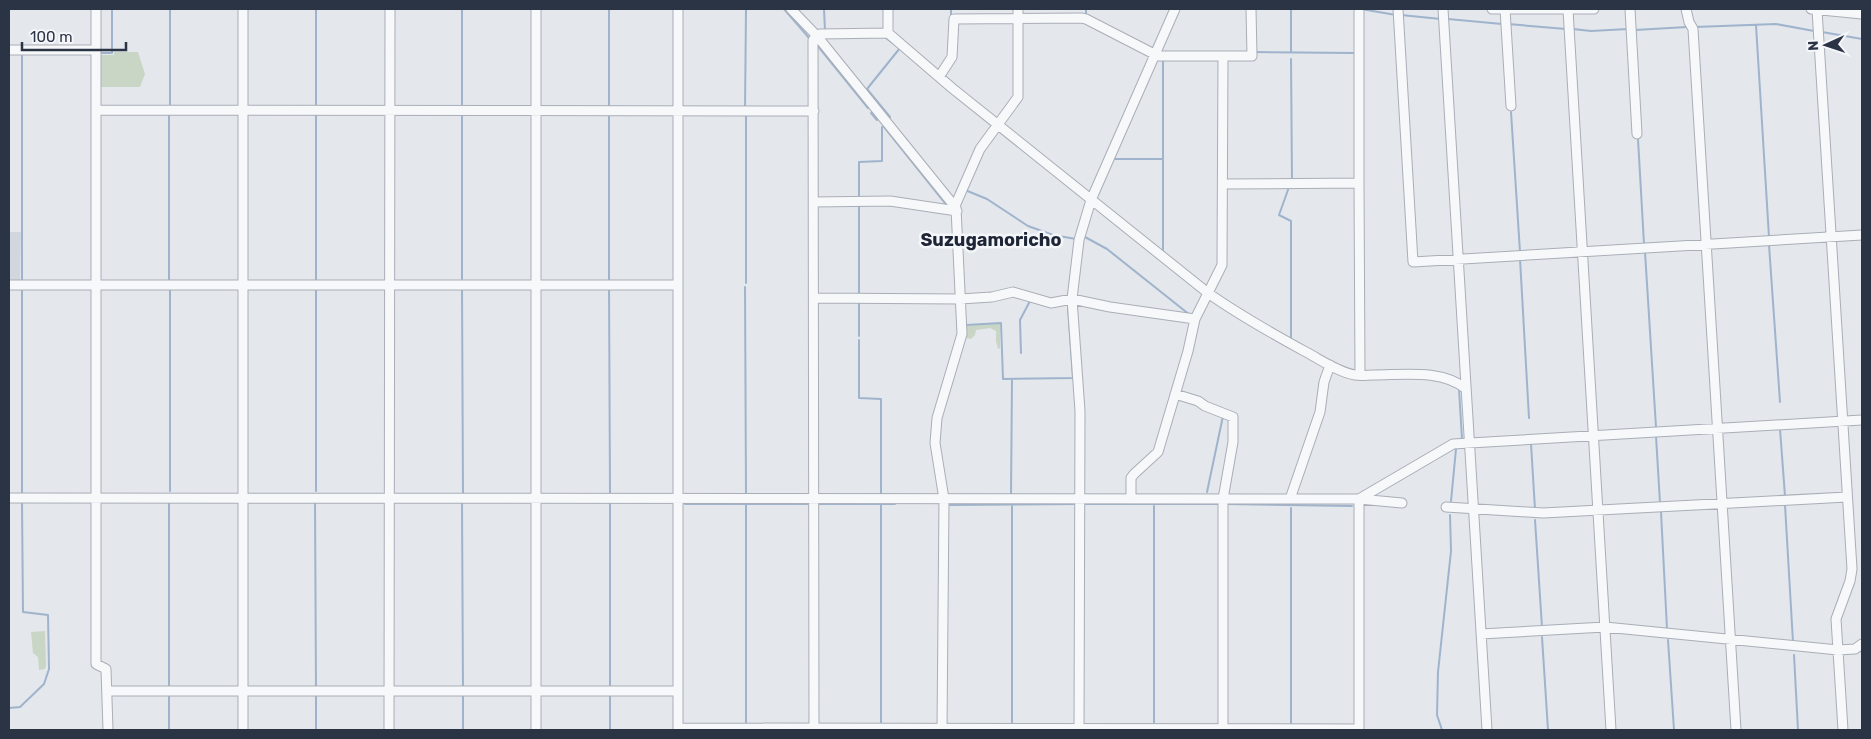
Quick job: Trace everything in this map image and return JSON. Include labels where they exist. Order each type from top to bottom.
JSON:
[{"type":"street","points":[[96,9],[96,664],[106,669],[108,730]]},
{"type":"street","points":[[243,9],[243,730]]},
{"type":"street","points":[[389,730],[390,9]]},
{"type":"street","points":[[536,9],[536,730]]},
{"type":"street","points":[[678,9],[678,729],[1359,729],[1359,500]]},
{"type":"street","points":[[791,9],[816,36],[956,209]]},
{"type":"street","points":[[888,9],[888,33]]},
{"type":"street","points":[[1079,729],[1080,411],[1072,299],[1079,240],[1091,200],[1175,9]]},
{"type":"street","points":[[939,77],[952,58],[954,19],[1018,14],[1086,19],[1155,55],[1252,56],[1251,9]]},
{"type":"street","points":[[1398,9],[1413,262],[1862,236]]},
{"type":"street","points":[[1443,9],[1487,730]]},
{"type":"street","points":[[1492,9],[1594,9]]},
{"type":"street","points":[[1500,9],[1511,106]]},
{"type":"street","points":[[1630,9],[1637,134]]},
{"type":"street","points":[[1686,9],[1693,29],[1736,730]]},
{"type":"street","points":[[1843,730],[1836,619],[1852,575],[1831,237],[1814,9],[1848,11],[1862,14]]},
{"type":"street","points":[[1568,10],[1612,730]]},
{"type":"street","points":[[1359,11],[1360,375]]},
{"type":"street","points":[[942,729],[944,499],[935,443],[935,430],[962,338],[956,209],[969,169],[980,149],[1018,96],[1018,14]]},
{"type":"street","points":[[814,729],[813,40],[816,36],[820,34],[888,33],[939,77],[1208,293],[1330,365],[1354,375],[1444,378],[1458,383],[1466,389]]},
{"type":"street","points":[[9,50],[96,50]]},
{"type":"street","points":[[1131,499],[1131,478],[1158,452],[1188,351],[1195,319],[1222,264],[1223,56]]},
{"type":"street","points":[[96,110],[814,111]]},
{"type":"street","points":[[1223,184],[1359,183]]},
{"type":"street","points":[[814,202],[890,201],[956,209]]},
{"type":"street","points":[[9,285],[678,285]]},
{"type":"street","points":[[814,298],[960,299],[992,297],[1013,292],[1051,303],[1072,299],[1110,307],[1195,319]]},
{"type":"street","points":[[1290,499],[1320,412],[1324,382],[1330,365]]},
{"type":"street","points":[[1175,394],[1198,401],[1205,406],[1233,417],[1233,442],[1223,499],[1223,729]]},
{"type":"street","points":[[1359,500],[1451,446],[1862,420]]},
{"type":"street","points":[[1446,507],[1543,513],[1847,497]]},
{"type":"street","points":[[9,498],[1079,498],[1359,500],[1402,503]]},
{"type":"street","points":[[1481,634],[1605,627],[1838,650],[1855,649],[1862,644]]},
{"type":"street","points":[[108,691],[677,691]]},
{"type":"shaded area","points":[[9,232],[21,232],[20,281],[9,281]]},
{"type":"green space","points":[[114,52],[138,52],[145,74],[140,87],[98,87],[99,55],[114,55]]},
{"type":"green space","points":[[1000,323],[1000,348],[998,349],[996,331],[990,328],[976,330],[975,335],[971,339],[966,338],[965,326]]},
{"type":"green space","points":[[45,631],[46,666],[45,669],[39,670],[38,657],[33,653],[31,632]]},
{"type":"waterway","points":[[99,53],[112,53],[112,9]]},
{"type":"waterway","points":[[170,9],[170,107]]},
{"type":"waterway","points":[[316,9],[316,106]]},
{"type":"waterway","points":[[462,9],[462,105]]},
{"type":"waterway","points":[[609,9],[609,108]]},
{"type":"waterway","points":[[745,109],[746,9]]},
{"type":"waterway","points":[[784,9],[810,39]]},
{"type":"waterway","points":[[824,9],[825,31]]},
{"type":"waterway","points":[[951,9],[951,15]]},
{"type":"waterway","points":[[1086,9],[1086,15]]},
{"type":"waterway","points":[[1291,9],[1291,51]]},
{"type":"waterway","points":[[1361,9],[1396,15]]},
{"type":"waterway","points":[[1401,15],[1441,19]]},
{"type":"waterway","points":[[1448,19],[1502,24]]},
{"type":"waterway","points":[[1508,24],[1566,29]]},
{"type":"waterway","points":[[1695,27],[1776,24],[1814,31]]},
{"type":"waterway","points":[[1756,25],[1769,237]]},
{"type":"waterway","points":[[1635,30],[1687,27]]},
{"type":"waterway","points":[[1573,29],[1591,31],[1628,29]]},
{"type":"waterway","points":[[1822,32],[1862,39]]},
{"type":"waterway","points":[[886,38],[894,44]]},
{"type":"waterway","points":[[817,45],[868,108]]},
{"type":"waterway","points":[[890,117],[867,89],[900,48]]},
{"type":"waterway","points":[[1255,52],[1354,53]]},
{"type":"waterway","points":[[22,53],[22,282]]},
{"type":"waterway","points":[[1291,59],[1292,182]]},
{"type":"waterway","points":[[1163,60],[1163,253]]},
{"type":"waterway","points":[[1511,112],[1520,252]]},
{"type":"waterway","points":[[609,113],[609,281]]},
{"type":"waterway","points":[[746,113],[746,283]]},
{"type":"waterway","points":[[871,113],[877,120]]},
{"type":"waterway","points":[[169,114],[169,281]]},
{"type":"waterway","points":[[316,115],[316,280]]},
{"type":"waterway","points":[[462,116],[462,279]]},
{"type":"waterway","points":[[859,198],[859,162],[882,161],[882,127]]},
{"type":"waterway","points":[[884,127],[948,207]]},
{"type":"waterway","points":[[1638,139],[1644,244]]},
{"type":"waterway","points":[[1115,159],[1163,159]]},
{"type":"waterway","points":[[1289,187],[1279,215],[1291,221],[1291,340]]},
{"type":"waterway","points":[[965,190],[987,199],[1028,226],[1053,235],[1076,239]]},
{"type":"waterway","points":[[859,205],[859,295]]},
{"type":"waterway","points":[[1085,237],[1107,249],[1190,315]]},
{"type":"waterway","points":[[1769,245],[1780,402]]},
{"type":"waterway","points":[[1645,252],[1656,427]]},
{"type":"waterway","points":[[1520,259],[1529,418]]},
{"type":"waterway","points":[[609,287],[610,493]]},
{"type":"waterway","points":[[745,287],[746,494]]},
{"type":"waterway","points":[[22,288],[22,493]]},
{"type":"waterway","points":[[170,289],[170,491]]},
{"type":"waterway","points":[[316,289],[316,491]]},
{"type":"waterway","points":[[462,289],[463,494]]},
{"type":"waterway","points":[[859,301],[859,336]]},
{"type":"waterway","points":[[1021,353],[1020,320],[1030,301]]},
{"type":"waterway","points":[[966,325],[1001,323],[1003,379],[1073,378],[1068,307]]},
{"type":"waterway","points":[[859,340],[859,398],[881,399],[881,495]]},
{"type":"waterway","points":[[1011,494],[1012,379]]},
{"type":"waterway","points":[[1456,440],[1462,439],[1459,389]]},
{"type":"waterway","points":[[1207,492],[1223,416]]},
{"type":"waterway","points":[[1780,429],[1785,496]]},
{"type":"waterway","points":[[1656,436],[1660,503]]},
{"type":"waterway","points":[[1531,444],[1535,509]]},
{"type":"waterway","points":[[1451,501],[1456,449]]},
{"type":"waterway","points":[[9,708],[20,707],[44,684],[49,669],[48,615],[23,612],[22,502]]},
{"type":"waterway","points":[[169,503],[169,688]]},
{"type":"waterway","points":[[315,503],[316,688]]},
{"type":"waterway","points":[[462,503],[463,688]]},
{"type":"waterway","points":[[610,503],[610,688]]},
{"type":"waterway","points":[[685,504],[808,504]]},
{"type":"waterway","points":[[746,504],[746,724]]},
{"type":"waterway","points":[[819,504],[895,504]]},
{"type":"waterway","points":[[881,504],[881,724]]},
{"type":"waterway","points":[[950,505],[1076,504]]},
{"type":"waterway","points":[[1085,504],[1219,504]]},
{"type":"waterway","points":[[1227,504],[1352,506]]},
{"type":"waterway","points":[[1012,505],[1012,725]]},
{"type":"waterway","points":[[1785,505],[1793,642]]},
{"type":"waterway","points":[[1154,506],[1154,726]]},
{"type":"waterway","points":[[1291,508],[1291,726]]},
{"type":"waterway","points":[[1661,512],[1667,629]]},
{"type":"waterway","points":[[1442,730],[1437,715],[1438,672],[1451,551],[1450,515]]},
{"type":"waterway","points":[[1535,520],[1542,627]]},
{"type":"waterway","points":[[1542,637],[1548,730]]},
{"type":"waterway","points":[[1668,640],[1674,730]]},
{"type":"waterway","points":[[1856,652],[1862,651]]},
{"type":"waterway","points":[[1794,655],[1798,730]]},
{"type":"waterway","points":[[610,693],[610,730]]},
{"type":"waterway","points":[[169,696],[169,730]]},
{"type":"waterway","points":[[316,696],[316,730]]},
{"type":"waterway","points":[[463,696],[463,730]]},
{"type":"district","name":"Suzugamoricho","points":[[991,240]]}]
